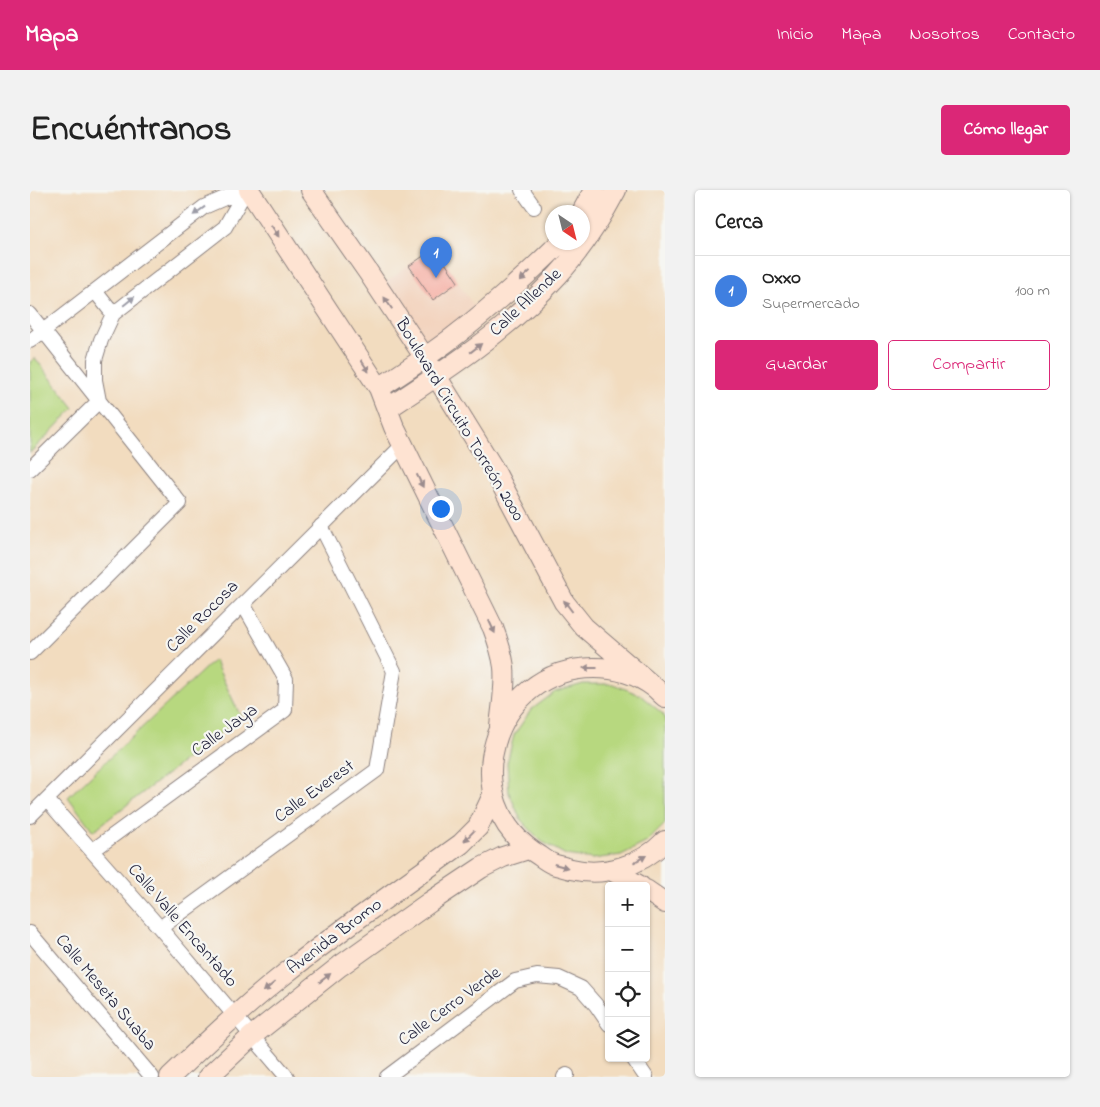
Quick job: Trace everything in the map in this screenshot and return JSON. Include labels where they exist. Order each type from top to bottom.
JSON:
[{"type":"main road","points":[[246,190],[379,388],[403,445],[493,628],[500,646],[504,668],[500,726],[493,748],[491,772],[494,795],[501,815],[509,828],[528,849],[553,864],[582,871],[611,870],[635,863],[657,850],[665,841]]},
{"type":"main road","name":"Boulevard Circuito Torreón 2000","points":[[311,190],[425,358],[493,468],[564,602],[584,627],[660,692]]},
{"type":"main road","points":[[586,205],[594,190]]},
{"type":"main road","name":"Calle Allende","points":[[387,409],[473,351],[520,313],[559,275],[588,238],[616,190]]},
{"type":"main road","name":"Calle Allende","points":[[379,388],[453,338],[496,302],[552,250]]},
{"type":"main road","points":[[500,726],[514,705],[533,687],[556,674],[580,668],[606,668],[632,674],[660,692]]},
{"type":"main road","name":"Avenida Bromo","points":[[170,1077],[235,1016],[286,973],[462,844],[478,827],[494,795]]},
{"type":"main road","name":"Avenida Bromo","points":[[208,1077],[252,1036],[340,966],[481,868],[504,857],[528,849]]},
{"type":"main road","points":[[611,870],[633,882]]},
{"type":"main road","points":[[650,893],[665,903]]},
{"type":"street","points":[[30,341],[204,207],[246,190]]},
{"type":"street","points":[[99,401],[95,380],[95,360],[112,314],[225,227],[246,190]]},
{"type":"street","points":[[522,190],[534,206]]},
{"type":"street","points":[[95,291],[112,314]]},
{"type":"street","points":[[30,314],[180,503],[30,653]]},
{"type":"street","points":[[30,469],[99,401]]},
{"type":"street","name":"Calle Rocosa","points":[[30,816],[403,445]]},
{"type":"street","name":"Calle Everest","points":[[160,928],[376,770],[394,671],[321,526]]},
{"type":"street","name":"Calle Jaya","points":[[92,850],[285,710],[286,679],[243,604]]},
{"type":"street","name":"Calle Valle Encantado","points":[[46,800],[160,928],[287,1077]]},
{"type":"street","name":"Calle Meseta Suaba","points":[[30,933],[152,1077]]},
{"type":"street","name":"Calle Cerro Verde","points":[[387,1077],[515,981],[537,976],[559,978],[581,988],[605,1018]]},
{"type":"street","points":[[636,1062],[646,1077]]},
{"type":"shaded area","points":[[435,248],[475,308],[426,345],[384,283]]},
{"type":"green space","points":[[35,358],[74,408],[30,453],[30,362]]},
{"type":"green space","points":[[214,660],[241,717],[93,831],[68,797]]},
{"type":"green space","points":[[583,684],[613,684],[640,695],[663,714],[665,718],[665,824],[647,842],[621,855],[593,859],[566,855],[541,841],[521,820],[509,793],[507,763],[514,735],[531,710],[555,692]]},
{"type":"building","points":[[435,248],[458,282],[433,300],[409,266]]},
{"type":"place","name":"Oxxo","points":[[436,278]]}]
